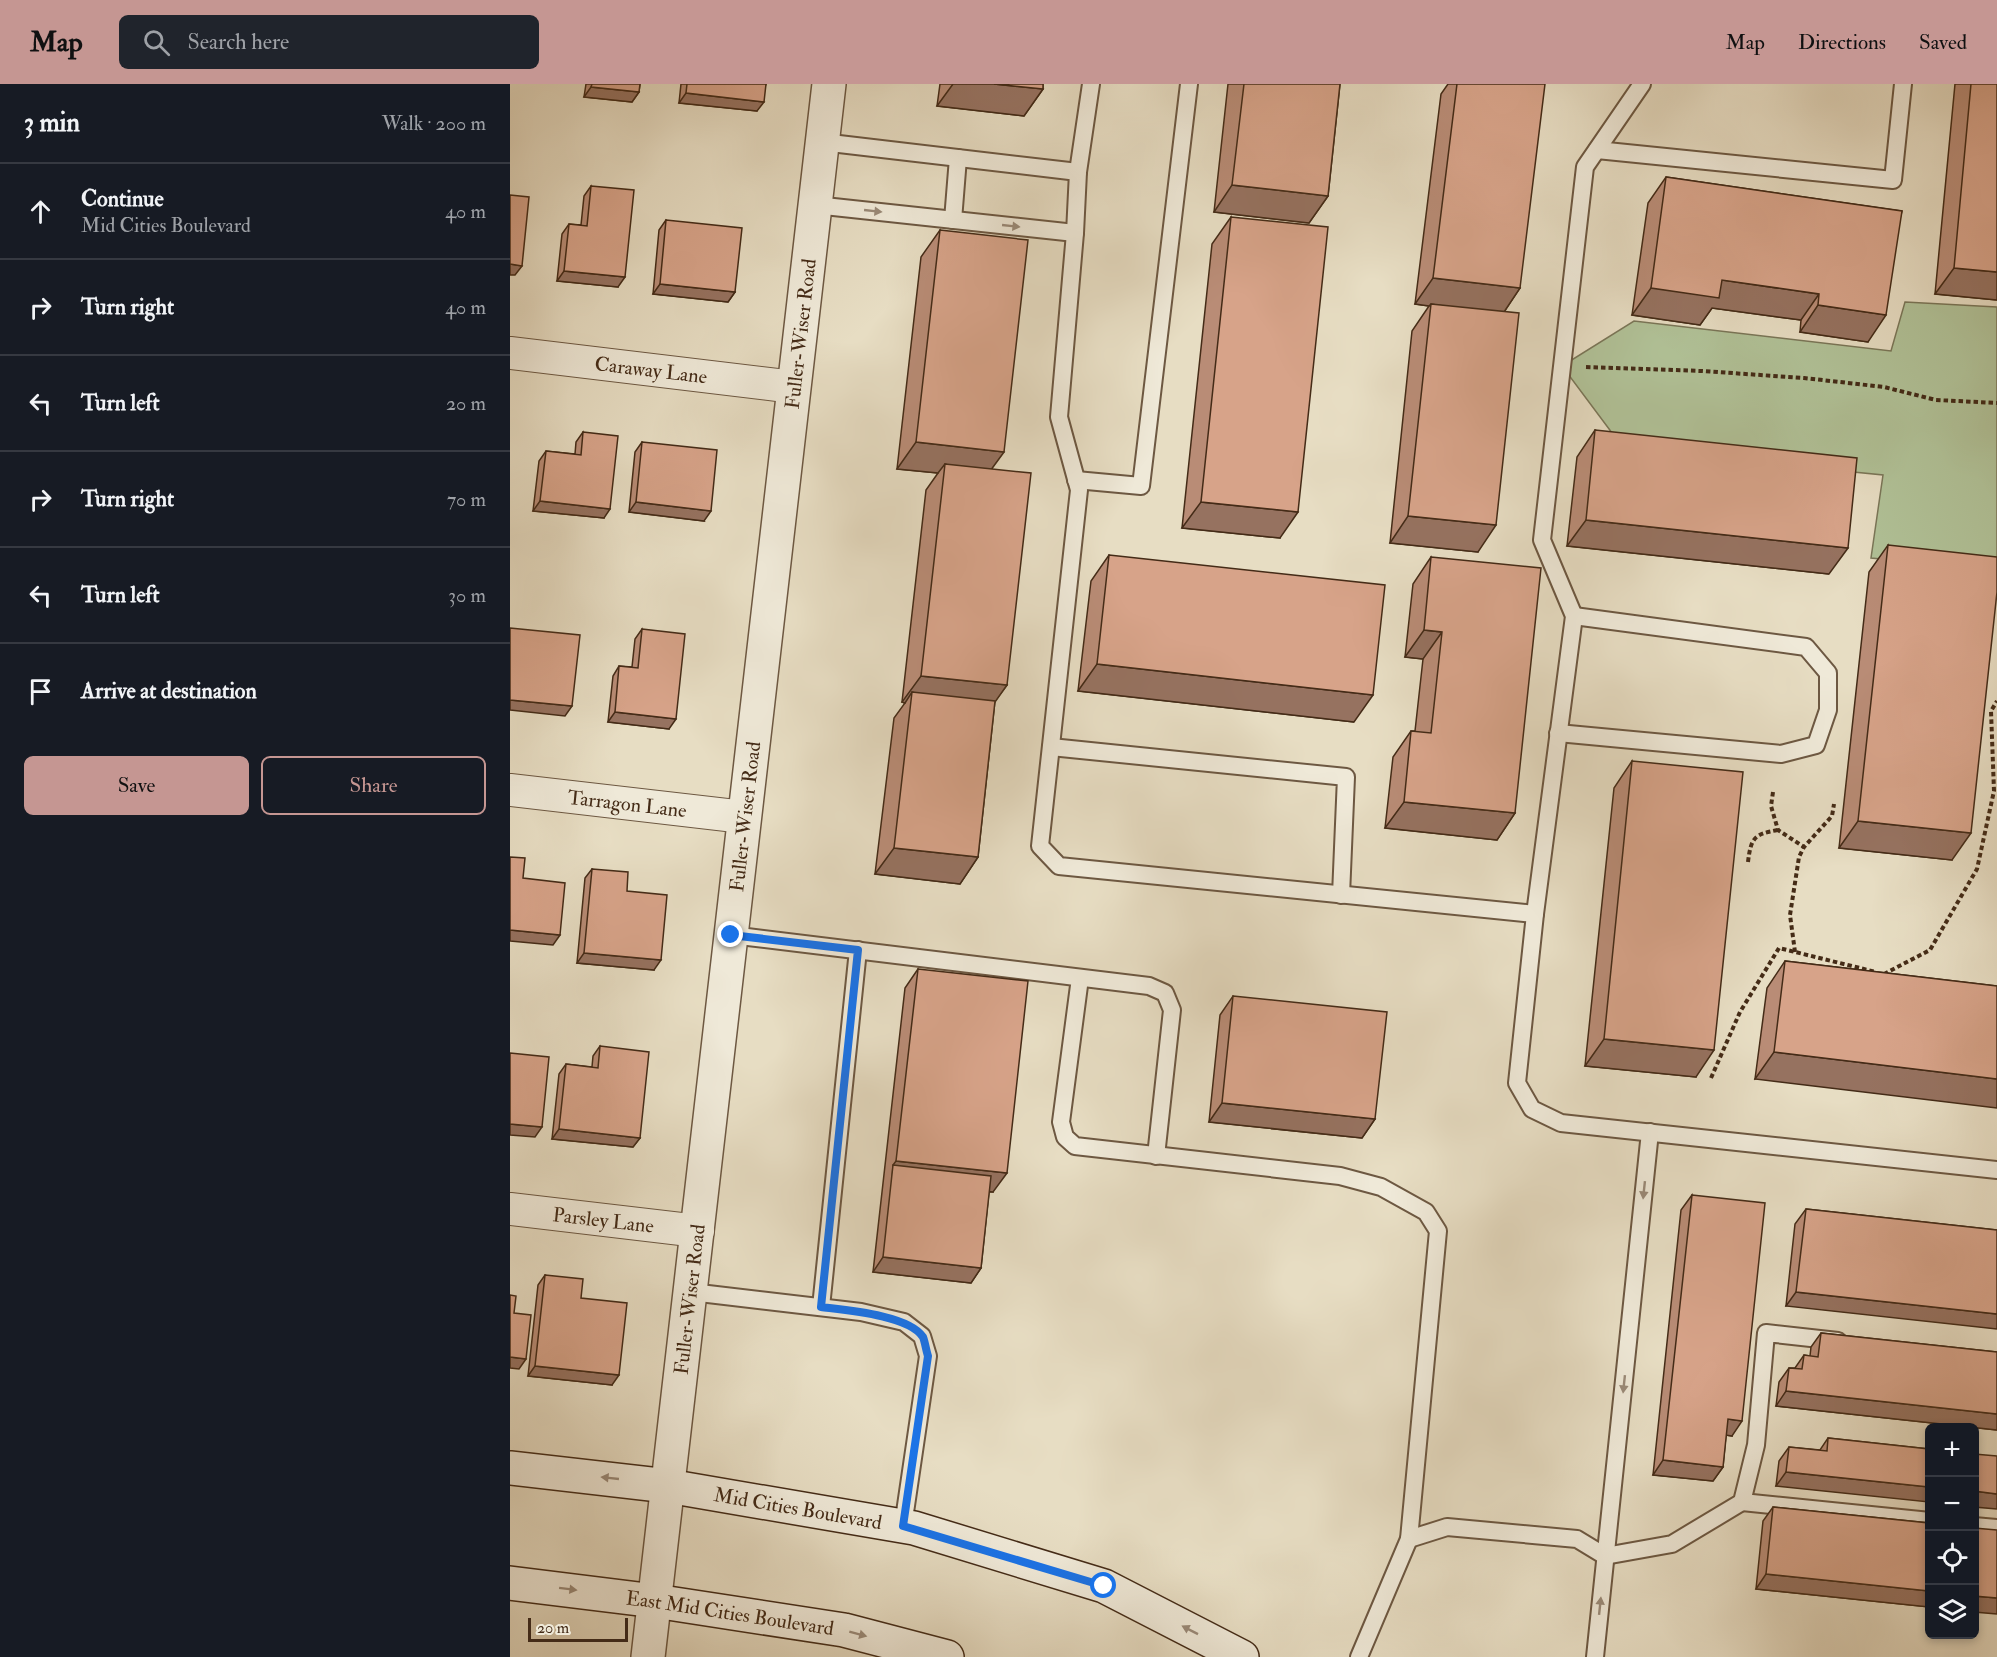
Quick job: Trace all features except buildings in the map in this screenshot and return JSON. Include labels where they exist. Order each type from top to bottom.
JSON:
[{"type":"street","name":"Fuller-Wiser Road","points":[[648,1657],[829,84]]},
{"type":"street","name":"Caraway Lane","points":[[510,353],[794,387]]},
{"type":"street","name":"Tarragon Lane","points":[[510,790],[744,817]]},
{"type":"street","name":"Parsley Lane","points":[[510,1209],[698,1231]]},
{"type":"street","name":"Mid Cities Boulevard","points":[[510,1468],[668,1486],[903,1526],[1104,1586],[1242,1657]]},
{"type":"street","name":"East Mid Cities Boulevard","points":[[510,1582],[655,1601],[844,1630],[946,1657]]},
{"type":"lane","points":[[1091,84],[1078,172],[1059,417],[1079,490],[1040,846],[1059,866],[1535,914]]},
{"type":"lane","points":[[1076,480],[1141,486],[1189,84]]},
{"type":"lane","points":[[1642,84],[1585,166],[1542,540],[1574,616],[1535,914],[1517,1083],[1532,1108],[1561,1123],[1997,1170]]},
{"type":"lane","points":[[1597,150],[1893,180],[1903,84]]},
{"type":"lane","points":[[822,142],[1078,172]]},
{"type":"lane","points":[[953,220],[958,158]]},
{"type":"lane","points":[[815,205],[1075,233]]},
{"type":"lane","points":[[1558,733],[1781,754],[1816,745],[1828,710],[1828,673],[1806,647],[1574,616]]},
{"type":"lane","points":[[1050,747],[1346,777],[1341,895]]},
{"type":"lane","points":[[731,935],[1149,986],[1165,993],[1172,1010],[1156,1156]]},
{"type":"lane","points":[[821,1307],[858,950]]},
{"type":"lane","points":[[1080,978],[1061,1122],[1065,1137],[1075,1146],[1340,1176],[1381,1187],[1426,1212],[1438,1232],[1409,1539],[1359,1657]]},
{"type":"lane","points":[[1595,1657],[1650,1132]]},
{"type":"lane","points":[[691,1292],[861,1312],[904,1322],[922,1336],[928,1356],[903,1526]]},
{"type":"lane","points":[[1742,1502],[1756,1445],[1766,1333],[1858,1343]]},
{"type":"lane","points":[[1409,1539],[1447,1527],[1577,1539],[1605,1556],[1672,1544],[1742,1502],[1925,1521]]},
{"type":"lane","points":[[1979,1526],[1997,1528]]},
{"type":"path","points":[[1562,366],[1702,370],[1804,378],[1884,387],[1936,400],[1997,403]]},
{"type":"path","points":[[1711,1077],[1740,1012],[1779,948],[1885,974],[1930,950],[1977,869],[1994,791],[1991,711],[1997,701]]},
{"type":"path","points":[[1773,792],[1771,806],[1779,830],[1804,847]]},
{"type":"path","points":[[1795,952],[1790,915],[1799,857],[1804,847],[1832,816],[1834,804]]},
{"type":"path","points":[[1748,862],[1750,843],[1761,833],[1779,830]]},
{"type":"green space","points":[[1905,302],[1997,307],[1997,570],[1871,558],[1883,475],[1624,449],[1562,366],[1634,321],[1891,351]]},
{"type":"route","points":[[731,935],[858,950],[821,1307],[861,1312],[904,1322],[922,1336],[928,1356],[903,1526],[1104,1586]]}]
